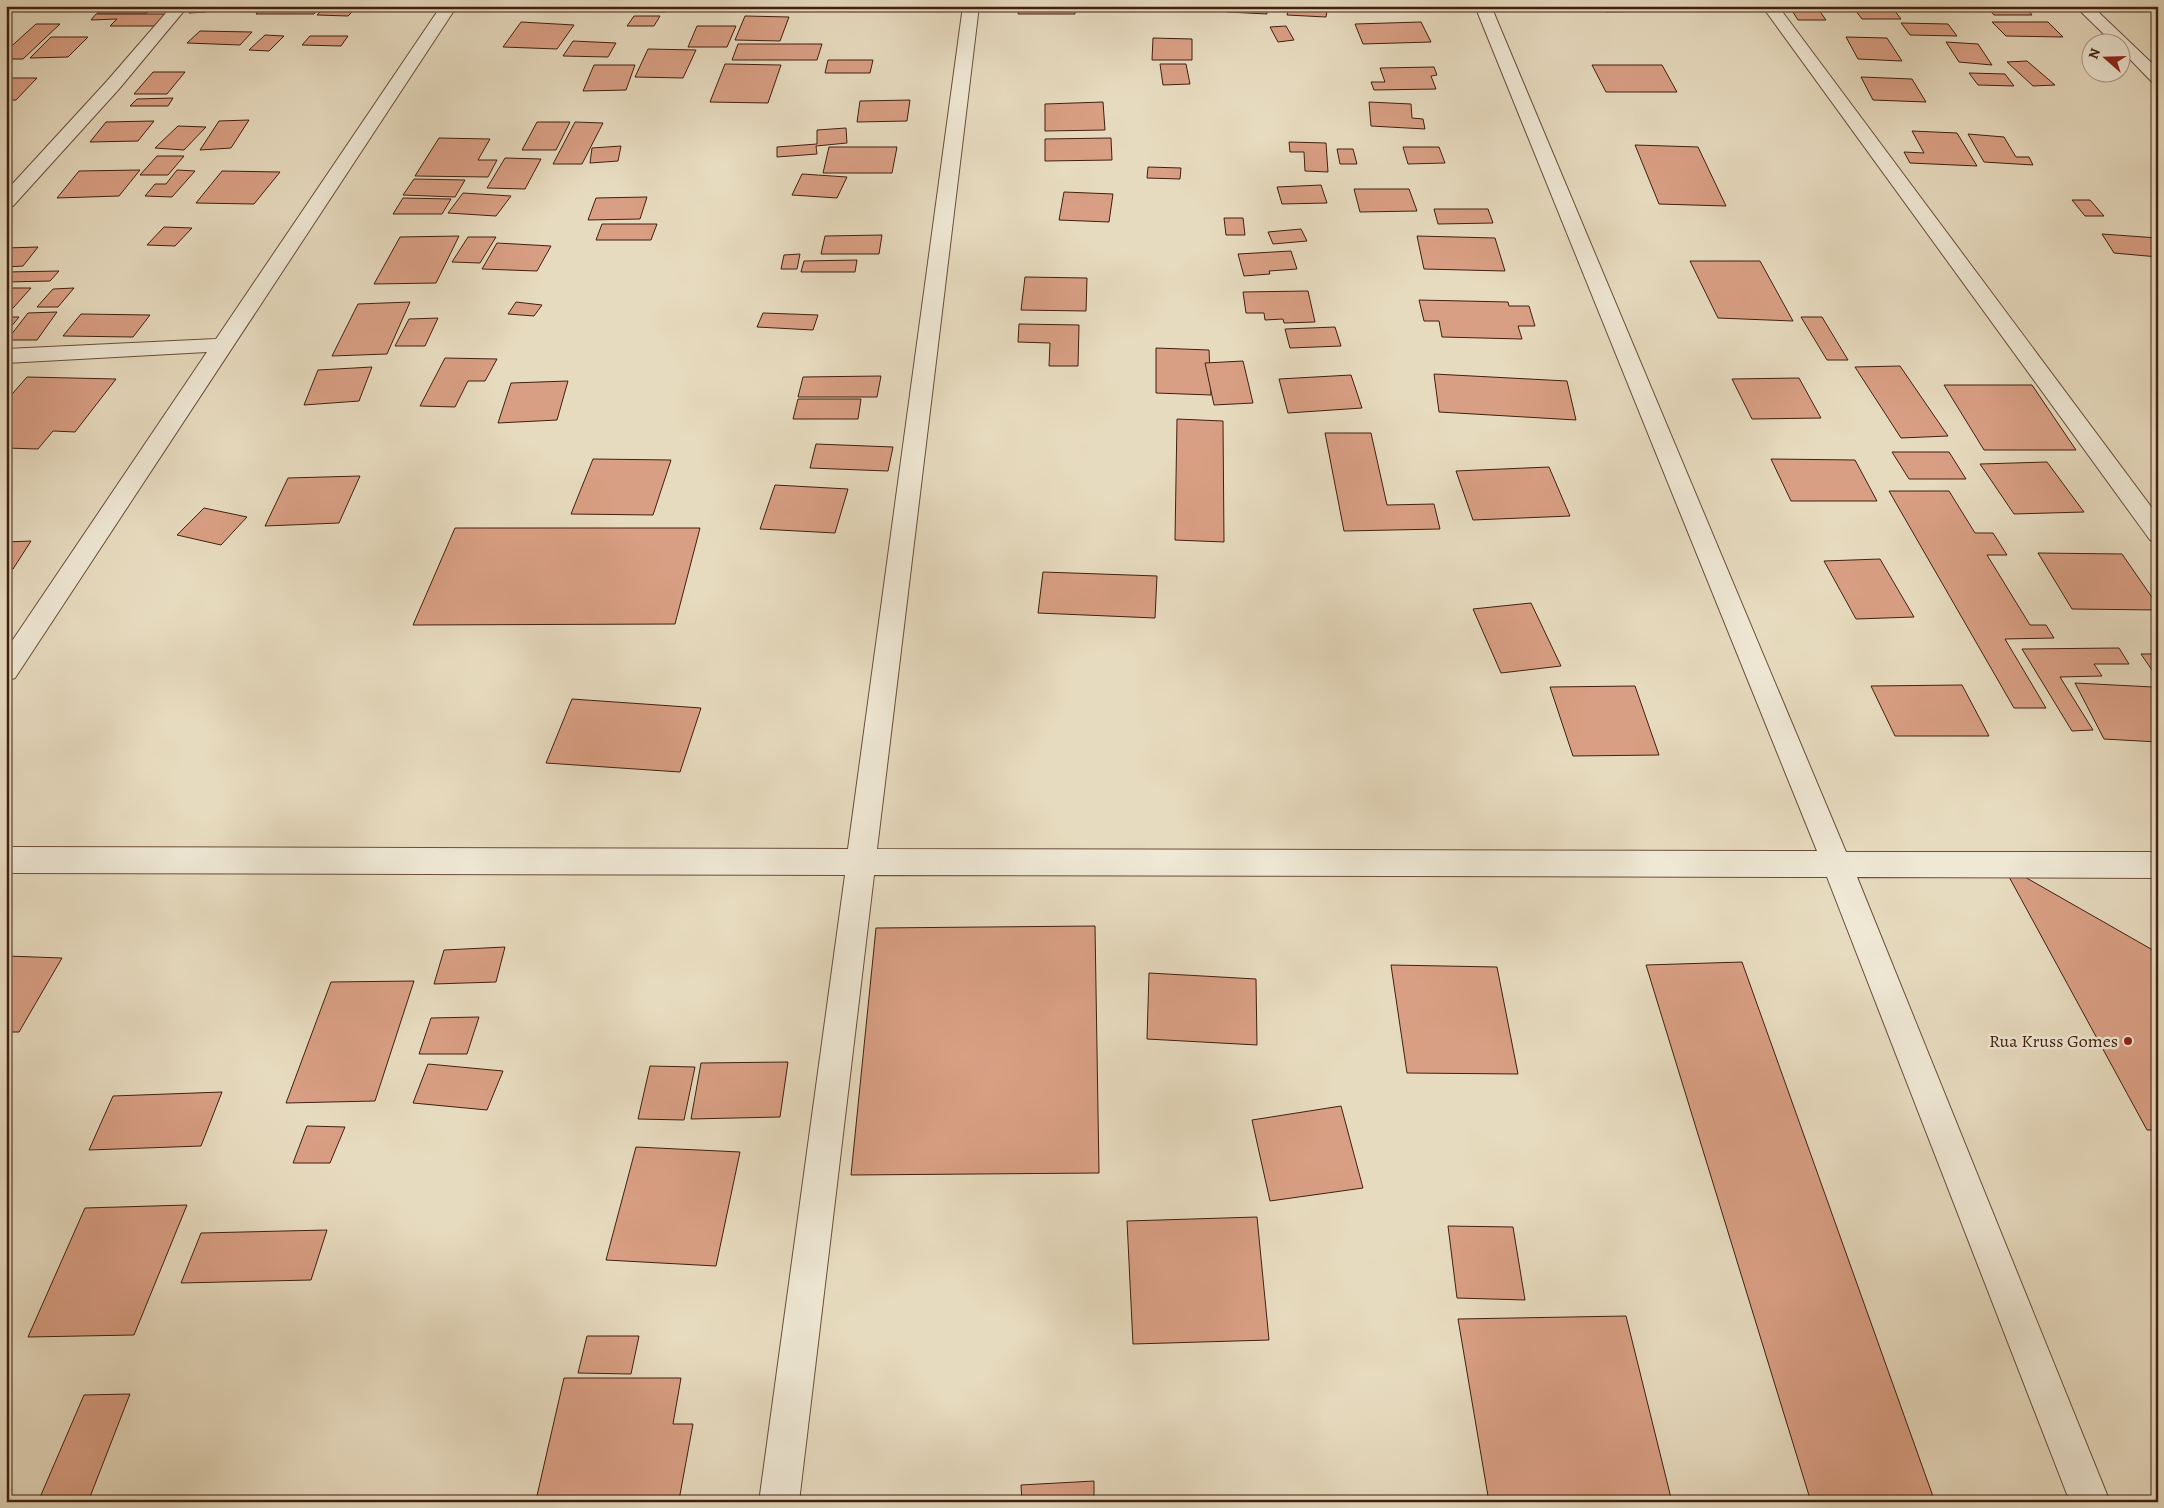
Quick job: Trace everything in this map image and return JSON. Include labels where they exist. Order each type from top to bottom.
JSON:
[{"type":"street","points":[[6,202],[113,85],[180,6]]},
{"type":"street","points":[[6,671],[449,6]]},
{"type":"street","points":[[778,1502],[971,6]]},
{"type":"street","points":[[1483,6],[1836,864],[2090,1502]]},
{"type":"street","points":[[1770,6],[2158,534]]},
{"type":"street","points":[[2083,6],[2110,32]]},
{"type":"street","points":[[2132,53],[2158,78]]},
{"type":"street","points":[[6,356],[224,345]]},
{"type":"street","points":[[6,860],[2158,865]]},
{"type":"building","points":[[104,6],[153,6],[147,13],[97,13]]},
{"type":"building","points":[[194,6],[210,6],[206,12],[189,13]]},
{"type":"building","points":[[262,6],[320,6],[314,14],[256,14]]},
{"type":"building","points":[[627,6],[669,6],[665,12],[624,11]]},
{"type":"building","points":[[1019,6],[1075,6],[1075,14],[1018,14]]},
{"type":"building","points":[[1227,6],[1267,6],[1267,14],[1227,12]]},
{"type":"building","points":[[1289,6],[1328,6],[1326,17],[1287,15]]},
{"type":"building","points":[[1602,6],[1690,6],[1693,10],[1606,12]]},
{"type":"building","points":[[1789,6],[1816,6],[1826,20],[1798,20]]},
{"type":"building","points":[[1852,6],[1891,6],[1901,19],[1862,19]]},
{"type":"building","points":[[1987,6],[2025,6],[2032,15],[1994,15]]},
{"type":"building","points":[[325,7],[356,8],[348,16],[317,15]]},
{"type":"building","points":[[96,14],[165,14],[154,26],[110,26],[117,19],[91,20]]},
{"type":"building","points":[[634,16],[660,16],[654,26],[627,26]]},
{"type":"building","points":[[745,16],[789,17],[780,41],[735,40]]},
{"type":"building","points":[[521,22],[574,25],[557,49],[503,47]]},
{"type":"building","points":[[1421,22],[1431,42],[1363,44],[1355,24]]},
{"type":"building","points":[[1992,22],[2048,22],[2063,37],[2006,36]]},
{"type":"building","points":[[1901,23],[1948,24],[1957,36],[1910,35]]},
{"type":"building","points":[[36,24],[60,24],[23,59],[6,59],[6,51]]},
{"type":"building","points":[[697,26],[736,26],[727,47],[688,47]]},
{"type":"building","points":[[1286,26],[1294,40],[1278,42],[1270,27]]},
{"type":"building","points":[[200,31],[252,32],[240,45],[187,43]]},
{"type":"building","points":[[265,35],[284,36],[269,51],[249,50]]},
{"type":"building","points":[[310,36],[348,36],[341,46],[302,45]]},
{"type":"building","points":[[51,37],[88,37],[68,57],[30,58]]},
{"type":"building","points":[[1846,37],[1887,38],[1902,61],[1858,59]]},
{"type":"building","points":[[1153,38],[1192,39],[1192,60],[1152,60]]},
{"type":"building","points":[[573,41],[616,43],[608,57],[563,56]]},
{"type":"building","points":[[1946,42],[1978,44],[1992,65],[1959,62]]},
{"type":"building","points":[[738,44],[822,44],[817,60],[732,60]]},
{"type":"building","points":[[648,49],[696,50],[683,78],[635,77]]},
{"type":"building","points":[[828,60],[873,60],[870,73],[825,73]]},
{"type":"building","points":[[2027,61],[2055,85],[2033,86],[2007,62]]},
{"type":"building","points":[[725,64],[781,65],[768,103],[710,102]]},
{"type":"building","points":[[1160,64],[1186,64],[1190,84],[1163,85]]},
{"type":"building","points":[[594,65],[635,65],[626,90],[583,91]]},
{"type":"building","points":[[1592,65],[1662,65],[1677,92],[1606,92]]},
{"type":"building","points":[[1434,67],[1437,75],[1431,76],[1436,89],[1374,90],[1371,82],[1385,82],[1380,68]]},
{"type":"building","points":[[153,72],[185,72],[167,94],[134,94]]},
{"type":"building","points":[[1969,73],[2005,74],[2014,86],[1978,85]]},
{"type":"building","points":[[1861,77],[1912,79],[1926,102],[1873,100]]},
{"type":"building","points":[[12,78],[37,78],[16,100],[6,100],[6,84]]},
{"type":"building","points":[[173,98],[168,106],[130,106],[137,99]]},
{"type":"building","points":[[910,100],[907,121],[857,122],[860,101]]},
{"type":"building","points":[[1103,102],[1105,130],[1045,131],[1045,104]]},
{"type":"building","points":[[1369,102],[1411,104],[1412,118],[1423,119],[1425,129],[1371,126]]},
{"type":"building","points":[[249,120],[231,148],[200,150],[219,121]]},
{"type":"building","points":[[154,121],[138,141],[90,142],[106,122]]},
{"type":"building","points":[[537,122],[570,122],[556,150],[522,150]]},
{"type":"building","points":[[575,122],[603,123],[582,164],[553,164]]},
{"type":"building","points":[[178,126],[206,127],[184,150],[155,148]]},
{"type":"building","points":[[846,128],[847,143],[816,146],[817,154],[777,157],[777,147],[817,144],[817,130]]},
{"type":"building","points":[[1912,131],[1957,133],[1977,166],[1910,163],[1904,152],[1924,153]]},
{"type":"building","points":[[1968,134],[2004,137],[2016,157],[2029,157],[2033,165],[1984,162]]},
{"type":"building","points":[[439,138],[490,139],[478,160],[497,160],[488,177],[415,176]]},
{"type":"building","points":[[1111,138],[1112,160],[1045,161],[1045,139]]},
{"type":"building","points":[[1289,142],[1326,143],[1328,172],[1305,171],[1304,152],[1290,152]]},
{"type":"building","points":[[1635,145],[1698,147],[1726,206],[1659,204]]},
{"type":"building","points":[[621,146],[618,161],[590,163],[592,148]]},
{"type":"building","points":[[829,147],[897,147],[892,173],[823,173]]},
{"type":"building","points":[[1403,147],[1439,147],[1445,163],[1408,164]]},
{"type":"building","points":[[1337,149],[1353,149],[1357,164],[1340,164]]},
{"type":"building","points":[[157,156],[184,156],[168,175],[140,175]]},
{"type":"building","points":[[505,158],[541,159],[525,189],[487,188]]},
{"type":"building","points":[[1148,167],[1181,168],[1180,179],[1147,178]]},
{"type":"building","points":[[140,170],[119,196],[57,198],[79,171]]},
{"type":"building","points":[[177,170],[195,171],[172,197],[145,196],[155,184],[166,184]]},
{"type":"building","points":[[222,171],[280,172],[254,204],[196,203]]},
{"type":"building","points":[[802,174],[847,177],[837,198],[792,195]]},
{"type":"building","points":[[414,179],[465,180],[455,197],[403,195]]},
{"type":"building","points":[[1321,185],[1327,203],[1282,204],[1277,187]]},
{"type":"building","points":[[1354,189],[1409,189],[1417,211],[1360,212]]},
{"type":"building","points":[[1064,192],[1113,194],[1109,222],[1059,220]]},
{"type":"building","points":[[463,193],[511,196],[496,216],[448,213]]},
{"type":"building","points":[[647,197],[640,219],[588,220],[596,198]]},
{"type":"building","points":[[403,198],[451,199],[442,214],[393,214]]},
{"type":"building","points":[[2072,200],[2090,200],[2104,216],[2085,216]]},
{"type":"building","points":[[1434,209],[1488,209],[1493,223],[1438,224]]},
{"type":"building","points":[[1224,218],[1243,218],[1245,235],[1226,235]]},
{"type":"building","points":[[602,224],[657,224],[651,240],[596,240]]},
{"type":"building","points":[[164,227],[192,228],[175,246],[147,245]]},
{"type":"building","points":[[1301,229],[1307,241],[1273,244],[1268,232]]},
{"type":"building","points":[[2102,234],[2158,238],[2158,257],[2114,253]]},
{"type":"building","points":[[882,235],[879,254],[821,254],[825,236]]},
{"type":"building","points":[[459,236],[436,283],[374,284],[400,237]]},
{"type":"building","points":[[1417,236],[1495,238],[1505,271],[1424,269]]},
{"type":"building","points":[[468,237],[496,237],[480,263],[452,262]]},
{"type":"building","points":[[497,243],[551,246],[537,271],[482,269]]},
{"type":"building","points":[[38,247],[23,266],[6,267],[6,248]]},
{"type":"building","points":[[1291,251],[1297,269],[1269,271],[1270,274],[1244,276],[1238,254]]},
{"type":"building","points":[[800,254],[797,269],[781,269],[784,255]]},
{"type":"building","points":[[857,260],[855,272],[801,272],[804,261]]},
{"type":"building","points":[[1690,261],[1760,261],[1793,321],[1718,318]]},
{"type":"building","points":[[59,271],[50,281],[6,282],[6,272]]},
{"type":"building","points":[[1025,277],[1087,278],[1086,311],[1021,310]]},
{"type":"building","points":[[6,288],[31,288],[13,308],[6,308]]},
{"type":"building","points":[[74,288],[58,307],[37,307],[53,289]]},
{"type":"building","points":[[1308,291],[1315,322],[1284,323],[1283,319],[1265,320],[1264,313],[1246,313],[1243,292]]},
{"type":"building","points":[[1419,300],[1508,302],[1509,306],[1529,306],[1535,326],[1518,326],[1522,339],[1442,337],[1439,321],[1424,321]]},
{"type":"building","points":[[410,302],[387,354],[332,356],[358,304]]},
{"type":"building","points":[[516,302],[542,305],[534,316],[508,314]]},
{"type":"building","points":[[57,312],[37,340],[7,340],[28,313]]},
{"type":"building","points":[[763,313],[818,315],[813,330],[757,327]]},
{"type":"building","points":[[81,314],[150,315],[133,337],[63,336]]},
{"type":"building","points":[[6,317],[19,317],[6,333]]},
{"type":"building","points":[[1801,317],[1822,317],[1848,360],[1827,360]]},
{"type":"building","points":[[438,318],[425,346],[395,346],[409,319]]},
{"type":"building","points":[[1019,324],[1079,325],[1078,366],[1049,366],[1050,343],[1018,342]]},
{"type":"building","points":[[1335,327],[1341,346],[1290,348],[1285,329]]},
{"type":"building","points":[[1156,348],[1209,350],[1211,395],[1156,393]]},
{"type":"building","points":[[445,358],[497,359],[485,381],[468,381],[455,407],[420,406]]},
{"type":"building","points":[[1243,361],[1253,403],[1214,405],[1205,363]]},
{"type":"building","points":[[1900,366],[1948,436],[1901,438],[1855,367]]},
{"type":"building","points":[[372,367],[359,401],[304,405],[318,370]]},
{"type":"building","points":[[1434,374],[1567,381],[1576,420],[1439,412]]},
{"type":"building","points":[[1351,375],[1362,408],[1288,413],[1279,379]]},
{"type":"building","points":[[881,376],[877,397],[798,397],[803,377]]},
{"type":"building","points":[[27,377],[116,379],[75,432],[53,431],[38,449],[6,448],[6,401]]},
{"type":"building","points":[[1799,378],[1821,418],[1752,419],[1732,379]]},
{"type":"building","points":[[568,381],[557,420],[498,423],[511,383]]},
{"type":"building","points":[[1944,385],[2032,385],[2076,450],[1984,450]]},
{"type":"building","points":[[798,399],[861,399],[858,419],[793,419]]},
{"type":"building","points":[[1177,419],[1223,421],[1224,542],[1175,540]]},
{"type":"building","points":[[1325,433],[1371,433],[1387,505],[1434,504],[1440,529],[1344,531]]},
{"type":"building","points":[[816,444],[893,447],[888,471],[810,468]]},
{"type":"building","points":[[1892,452],[1949,452],[1966,479],[1909,479]]},
{"type":"building","points":[[593,459],[671,460],[653,515],[571,514]]},
{"type":"building","points":[[1771,459],[1855,460],[1877,501],[1791,501]]},
{"type":"building","points":[[2047,462],[2084,512],[2014,514],[1980,464]]},
{"type":"building","points":[[1549,467],[1570,516],[1473,520],[1456,471]]},
{"type":"building","points":[[360,476],[339,523],[265,526],[288,478]]},
{"type":"building","points":[[775,485],[848,489],[835,533],[760,529]]},
{"type":"building","points":[[1889,491],[1949,491],[1975,533],[1993,533],[2007,555],[1987,555],[2030,625],[2046,625],[2054,638],[2005,639],[2046,708],[2014,708]]},
{"type":"building","points":[[204,508],[247,517],[221,545],[177,535]]},
{"type":"building","points":[[455,528],[700,528],[675,624],[413,625]]},
{"type":"building","points":[[31,541],[13,569],[6,569],[6,542]]},
{"type":"building","points":[[2038,553],[2122,554],[2158,606],[2158,610],[2072,609]]},
{"type":"building","points":[[1880,559],[1914,617],[1856,619],[1824,561]]},
{"type":"building","points":[[1043,572],[1157,576],[1155,618],[1038,613]]},
{"type":"building","points":[[1531,603],[1561,666],[1501,673],[1473,609]]},
{"type":"building","points":[[2119,648],[2129,664],[2094,664],[2102,676],[2060,677],[2093,730],[2072,731],[2022,649]]},
{"type":"building","points":[[2141,654],[2158,654],[2158,679]]},
{"type":"building","points":[[2075,683],[2153,687],[2158,696],[2158,742],[2104,739]]},
{"type":"building","points":[[1962,685],[1989,736],[1895,736],[1871,686]]},
{"type":"building","points":[[1635,686],[1659,755],[1573,756],[1550,687]]},
{"type":"building","points":[[572,699],[701,708],[680,772],[546,763]]},
{"type":"building","name":"Rua Kruss Gomes","points":[[2002,864],[2158,953],[2158,1130],[2147,1130]]},
{"type":"building","points":[[1095,926],[1099,1173],[851,1175],[876,928]]},
{"type":"building","points":[[505,947],[496,982],[434,984],[444,950]]},
{"type":"building","points":[[6,956],[62,958],[19,1032],[6,1032]]},
{"type":"building","points":[[1742,962],[1935,1502],[1811,1502],[1646,965]]},
{"type":"building","points":[[1391,965],[1497,967],[1518,1074],[1407,1073]]},
{"type":"building","points":[[1149,973],[1256,979],[1257,1045],[1147,1039]]},
{"type":"building","points":[[414,981],[375,1101],[286,1103],[331,982]]},
{"type":"building","points":[[479,1017],[467,1054],[419,1054],[431,1018]]},
{"type":"building","points":[[788,1062],[780,1117],[691,1119],[701,1063]]},
{"type":"building","points":[[428,1064],[503,1071],[487,1110],[413,1103]]},
{"type":"building","points":[[650,1066],[695,1067],[684,1120],[638,1119]]},
{"type":"building","points":[[222,1092],[201,1146],[89,1150],[113,1096]]},
{"type":"building","points":[[1341,1106],[1363,1188],[1270,1201],[1252,1120]]},
{"type":"building","points":[[307,1126],[345,1127],[330,1163],[293,1163]]},
{"type":"building","points":[[636,1147],[740,1152],[716,1266],[606,1260]]},
{"type":"building","points":[[187,1205],[134,1335],[28,1337],[85,1208]]},
{"type":"building","points":[[1257,1217],[1269,1340],[1133,1344],[1127,1221]]},
{"type":"building","points":[[1448,1226],[1513,1227],[1525,1300],[1457,1298]]},
{"type":"building","points":[[327,1230],[311,1280],[181,1283],[201,1233]]},
{"type":"building","points":[[1626,1316],[1672,1502],[1489,1502],[1458,1319]]},
{"type":"building","points":[[587,1336],[639,1336],[631,1374],[578,1373]]},
{"type":"building","points":[[564,1378],[681,1378],[673,1424],[693,1424],[679,1500],[536,1500]]},
{"type":"building","points":[[130,1394],[88,1502],[38,1502],[84,1395]]},
{"type":"building","points":[[1094,1481],[1094,1502],[1022,1502],[1021,1485]]},
{"type":"place","name":"Rua Kruss Gomes","points":[[2128,1041]]}]
